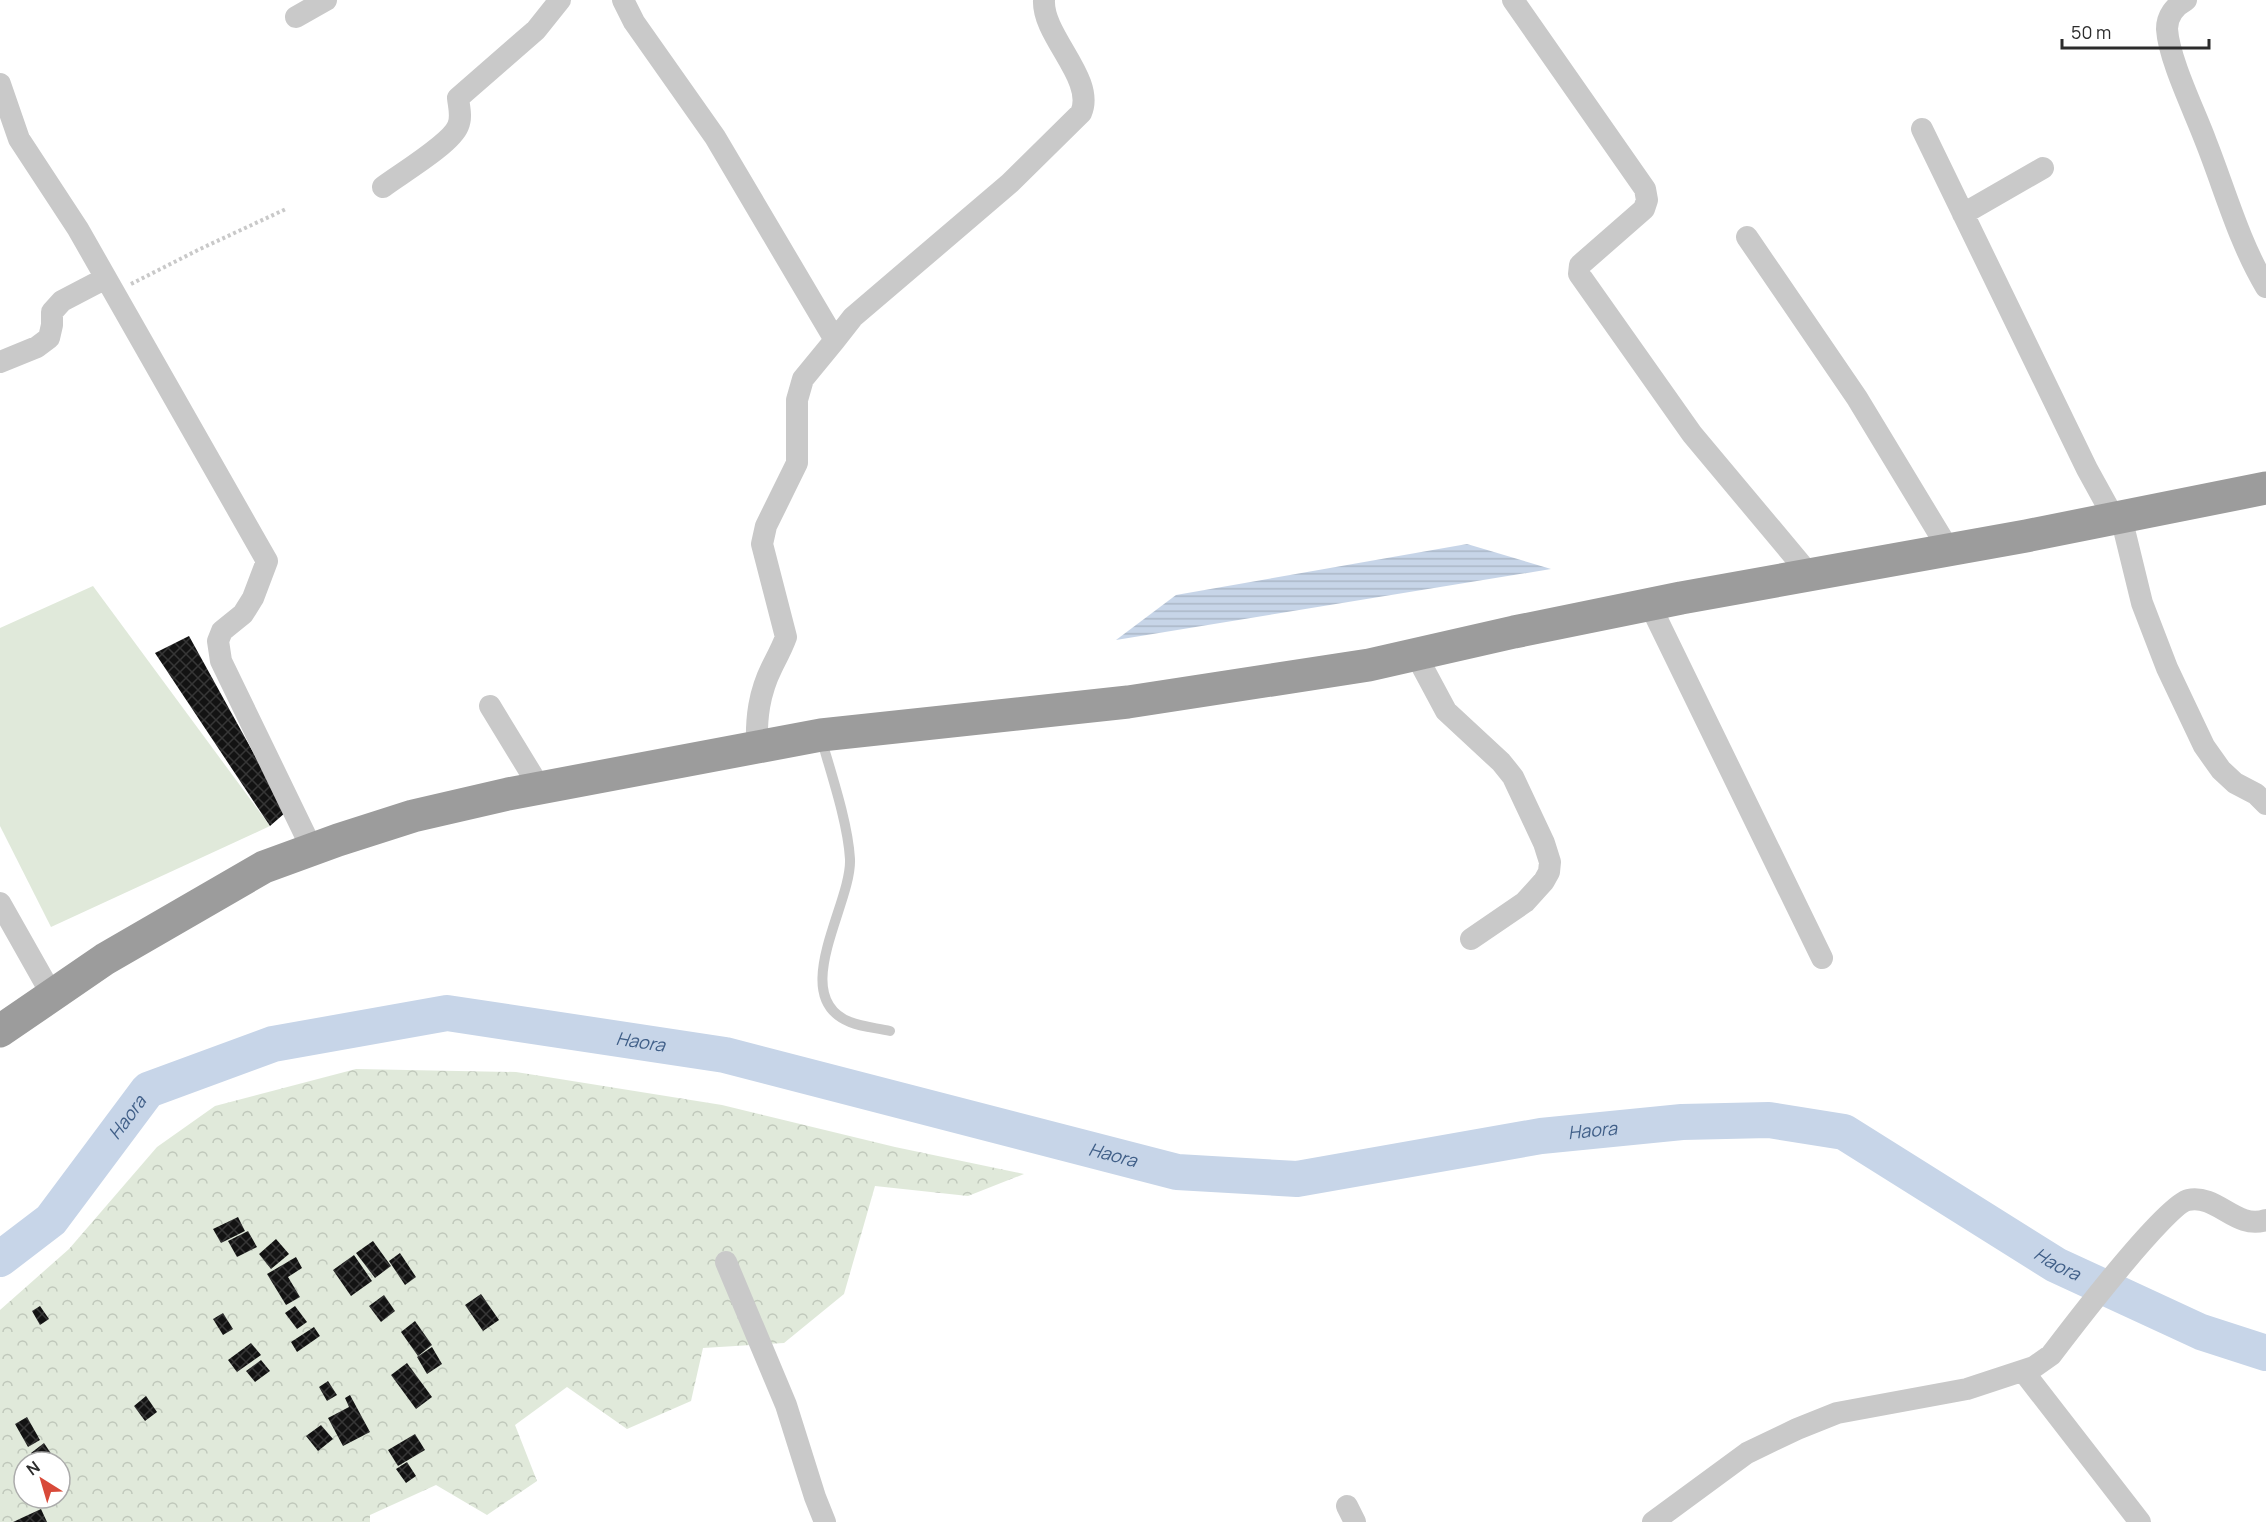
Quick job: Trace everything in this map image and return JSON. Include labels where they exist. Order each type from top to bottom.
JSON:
[{"type":"highway","points":[[0,1031],[105,959],[264,867],[412,816],[540,788],[821,735],[1128,702],[1369,665],[1650,604],[1949,550],[2266,488]]},
{"type":"street","points":[[296,17],[326,0]]},
{"type":"street","points":[[383,187],[449,140],[458,126],[460,110],[458,98],[536,30],[560,0]]},
{"type":"street","points":[[623,0],[634,22],[715,137],[835,340]]},
{"type":"street","points":[[757,747],[756,711],[771,669],[786,637],[762,544],[766,526],[797,463],[797,400],[803,379],[853,317],[1010,183],[1081,113],[1085,103],[1083,88],[1046,17],[1044,0]]},
{"type":"street","points":[[1513,0],[1645,189],[1647,200],[1644,209],[1580,265],[1579,274],[1692,434],[1809,575]]},
{"type":"street","points":[[2186,0],[2172,11],[2167,26],[2170,48],[2212,157],[2224,196],[2266,287]]},
{"type":"street","points":[[0,84],[19,139],[78,229],[267,561],[253,598],[243,614],[222,631],[218,641],[221,661],[312,849]]},
{"type":"street","points":[[1922,129],[2087,469],[2117,518],[2142,603],[2167,668],[2204,746],[2221,770],[2235,783],[2256,794],[2266,804]]},
{"type":"street","points":[[1963,214],[2043,168]]},
{"type":"street","points":[[1747,237],[1857,398],[1949,550]]},
{"type":"street","points":[[0,362],[37,346],[49,338],[52,312],[62,301],[110,285]]},
{"type":"street","points":[[1650,604],[1822,958]]},
{"type":"street","points":[[1416,655],[1446,711],[1501,762],[1513,777],[1544,843],[1550,862],[1544,881],[1525,902],[1471,939]]},
{"type":"street","points":[[490,706],[540,788]]},
{"type":"street","points":[[0,903],[52,995]]},
{"type":"street","points":[[1653,1522],[1747,1453],[1797,1429],[1838,1413],[1967,1389],[2034,1368],[2051,1355],[2137,1249],[2170,1212],[2186,1200],[2200,1199],[2219,1206],[2243,1221],[2266,1220]]},
{"type":"street","points":[[726,1262],[786,1405],[825,1522]]},
{"type":"street","points":[[2023,1371],[2140,1522]]},
{"type":"lane","points":[[821,735],[847,835],[850,859],[848,875],[825,956],[823,992],[836,1015],[850,1023],[890,1031]]},
{"type":"path","points":[[110,285],[200,249],[286,209]]},
{"type":"green space","points":[[93,586],[270,826],[51,927],[0,826],[0,628]]},
{"type":"green space","points":[[356,1069],[516,1072],[722,1105],[895,1147],[1024,1174],[968,1196],[875,1186],[844,1294],[784,1343],[703,1348],[691,1401],[627,1429],[567,1387],[515,1425],[537,1481],[487,1515],[436,1485],[370,1515],[370,1522],[0,1522],[0,1310],[69,1249],[157,1147],[215,1106]]},
{"type":"water","points":[[1467,544],[1551,569],[1116,640],[1176,595]]},
{"type":"building","points":[[189,636],[286,812],[270,826],[155,653]]},
{"type":"building","points":[[238,1217],[245,1231],[221,1243],[213,1229]]},
{"type":"building","points":[[248,1231],[257,1247],[237,1257],[228,1241]]},
{"type":"building","points":[[276,1239],[289,1254],[271,1269],[259,1254]]},
{"type":"building","points":[[373,1241],[391,1266],[375,1278],[356,1253]]},
{"type":"building","points":[[400,1253],[416,1277],[405,1285],[389,1261]]},
{"type":"building","points":[[354,1255],[372,1281],[351,1296],[333,1270]]},
{"type":"building","points":[[296,1257],[302,1268],[288,1277],[300,1297],[286,1305],[267,1274]]},
{"type":"building","points":[[481,1294],[499,1320],[483,1331],[465,1305]]},
{"type":"building","points":[[384,1295],[395,1311],[381,1322],[369,1306]]},
{"type":"building","points":[[40,1306],[49,1319],[40,1325],[32,1311]]},
{"type":"building","points":[[295,1306],[307,1322],[297,1329],[285,1313]]},
{"type":"building","points":[[223,1313],[233,1329],[223,1335],[213,1319]]},
{"type":"building","points":[[415,1321],[432,1345],[418,1356],[401,1332]]},
{"type":"building","points":[[314,1327],[320,1336],[297,1352],[291,1342]]},
{"type":"building","points":[[251,1343],[261,1355],[237,1372],[228,1360]]},
{"type":"building","points":[[432,1347],[442,1364],[427,1374],[417,1357]]},
{"type":"building","points":[[261,1360],[270,1371],[255,1382],[246,1371]]},
{"type":"building","points":[[407,1363],[432,1397],[416,1409],[391,1375]]},
{"type":"building","points":[[328,1381],[337,1395],[327,1401],[319,1387]]},
{"type":"building","points":[[350,1395],[370,1432],[343,1446],[328,1418],[349,1407],[345,1398]]},
{"type":"building","points":[[146,1396],[157,1412],[145,1421],[134,1406]]},
{"type":"building","points":[[27,1417],[40,1440],[28,1447],[15,1424]]},
{"type":"building","points":[[321,1425],[333,1439],[318,1451],[306,1436]]},
{"type":"building","points":[[415,1434],[425,1450],[398,1466],[388,1450]]},
{"type":"building","points":[[44,1443],[49,1450],[35,1450]]},
{"type":"building","points":[[407,1462],[416,1476],[406,1483],[396,1469]]},
{"type":"building","points":[[41,1510],[47,1522],[13,1522]]},
{"type":"waterway","name":"Haora","points":[[0,1259],[51,1220],[148,1090],[273,1044],[447,1013],[725,1055],[1177,1172],[1297,1179],[1541,1136],[1682,1122],[1769,1120],[1844,1132],[2056,1265],[2201,1332],[2266,1353]]}]
